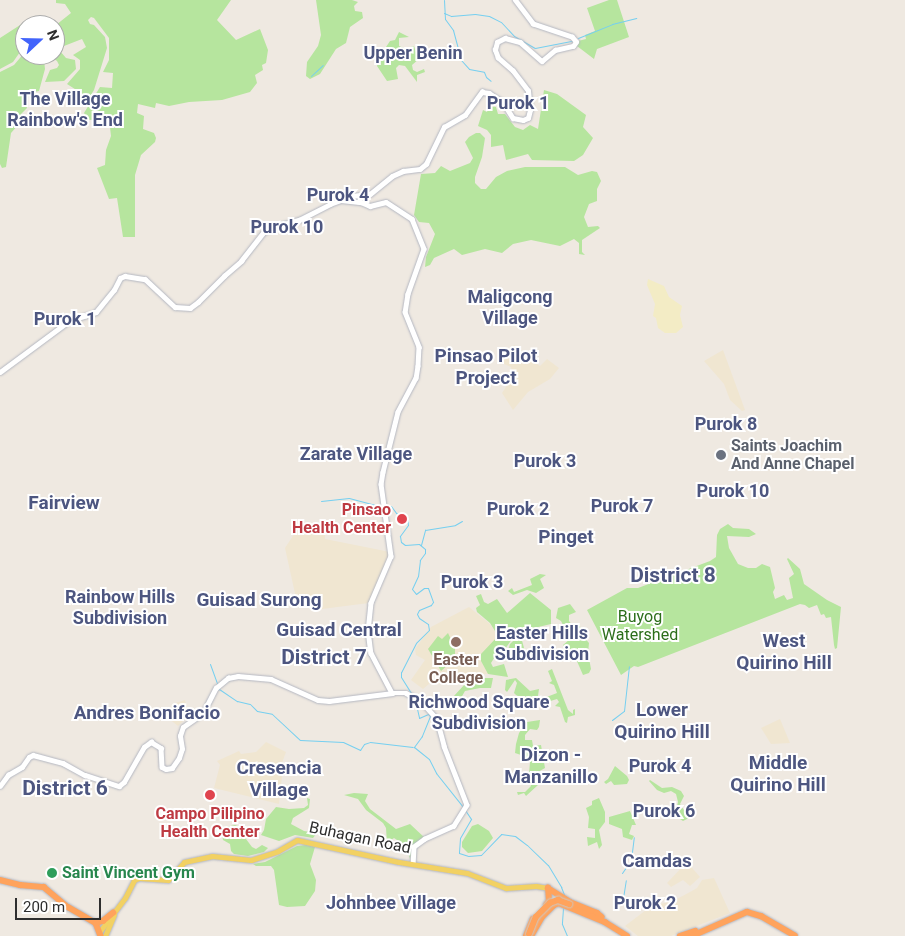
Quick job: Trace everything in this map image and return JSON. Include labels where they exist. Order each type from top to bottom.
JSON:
[{"type":"highway","points":[[0,880],[20,885],[44,887],[68,907],[96,923],[100,934]]},
{"type":"highway","points":[[528,935],[533,918],[549,903],[551,892],[564,903],[621,936]]},
{"type":"highway","name":"Buhagan Road","points":[[551,892],[564,903]]},
{"type":"highway","points":[[528,935],[536,918],[555,901],[562,901],[599,918],[628,935]]},
{"type":"highway","points":[[528,935],[542,917],[564,903],[597,913],[599,918]]},
{"type":"highway","points":[[96,923],[114,911]]},
{"type":"highway","points":[[692,936],[741,914],[753,913],[795,936]]},
{"type":"highway","points":[[587,915],[599,918]]},
{"type":"highway","points":[[680,936],[706,929]]},
{"type":"main road","points":[[0,372],[69,321],[96,312],[122,277],[142,277],[175,307],[190,308],[241,261],[264,232],[279,225],[299,220],[344,197],[370,194],[392,176],[404,171],[420,169],[426,164],[444,127],[465,115],[482,92],[489,93],[503,102],[513,118],[523,120],[528,118],[530,100],[528,91],[513,71],[496,57],[495,46],[498,40],[505,38],[520,42],[542,61],[555,50],[575,44],[572,38],[530,23],[515,0]]},
{"type":"main road","points":[[341,200],[362,202],[370,206],[388,203],[412,219],[416,234],[424,246],[424,253],[409,291],[405,312],[419,346],[418,370],[398,412],[381,484],[386,509],[391,556],[371,603],[368,635],[369,646],[376,667],[392,692]]},
{"type":"main road","points":[[0,786],[8,775],[22,767],[29,757],[33,755],[63,763],[85,775],[119,786],[124,782],[144,747],[151,742],[161,748],[162,767],[166,769],[172,768],[179,758],[182,749],[181,731],[188,723],[203,713],[221,682],[234,676],[271,679],[318,700],[329,701],[392,692],[409,694],[432,710],[437,719],[444,746],[467,801],[466,809],[454,826],[419,842],[414,847],[413,864]]},
{"type":"main road","name":"Buhagan Road","points":[[100,934],[114,911],[125,898],[134,880],[139,878],[168,880],[184,862],[212,856],[251,860],[278,852],[298,840],[413,864],[467,873],[506,888],[536,886],[551,892]]},
{"type":"main road","name":"Buhagan Road","points":[[105,936],[114,911]]},
{"type":"shaded area","points":[[514,345],[540,366],[547,359],[559,368],[550,379],[528,392],[513,410],[502,393],[513,376],[511,367],[497,361]]},
{"type":"shaded area","points":[[723,350],[745,410],[742,411],[730,400],[724,384],[704,361]]},
{"type":"shaded area","points":[[302,522],[325,526],[325,539],[390,552],[369,603],[314,610],[312,604],[298,607],[285,548]]},
{"type":"shaded area","name":"Easter College","points":[[469,607],[490,624],[498,636],[481,661],[488,674],[474,674],[467,678],[460,672],[445,685],[442,681],[439,684],[435,679],[423,689],[411,680],[425,660],[416,655],[415,649],[431,627]]},
{"type":"shaded area","points":[[185,700],[189,715],[178,726],[168,718],[172,704]]},
{"type":"shaded area","points":[[780,719],[790,743],[771,744],[761,728]]},
{"type":"shaded area","points":[[266,742],[286,752],[278,774],[282,776],[279,804],[214,788],[220,765],[217,761],[239,751],[241,754],[256,752]]},
{"type":"shaded area","points":[[687,862],[700,877],[690,886],[683,880],[671,887],[667,883]]},
{"type":"shaded area","points":[[714,878],[730,913],[671,936],[638,936],[625,926],[650,907],[675,900],[697,888],[702,880]]},
{"type":"green space","points":[[56,0],[231,0],[217,20],[236,40],[260,29],[268,50],[266,63],[262,65],[263,70],[255,75],[257,83],[250,92],[222,100],[189,102],[169,106],[156,103],[155,108],[138,104],[137,113],[144,116],[143,129],[154,133],[156,138],[155,142],[141,155],[135,175],[135,237],[123,237],[117,198],[109,199],[97,168],[105,165],[106,150],[111,136],[109,119],[89,120],[84,113],[100,87],[112,88],[113,73],[103,72],[109,60],[109,38],[94,18],[91,17],[88,20],[105,37],[107,48],[94,90],[89,98],[67,84],[80,69],[80,60],[73,55],[86,47],[82,39],[65,46],[65,18],[71,13],[65,4],[56,3]]},
{"type":"green space","points":[[316,0],[352,0],[358,2],[354,6],[355,11],[362,12],[363,18],[350,27],[346,43],[336,49],[320,74],[310,79],[306,76],[307,62],[318,46],[321,35]]},
{"type":"green space","points":[[609,0],[617,0],[629,37],[597,49],[594,59],[577,46],[578,41],[586,39],[585,35],[595,31],[587,8]]},
{"type":"green space","points":[[15,28],[15,59],[0,69],[0,38]]},
{"type":"green space","points":[[399,32],[409,37],[399,38],[399,46],[406,49],[414,46],[419,59],[412,65],[413,70],[417,72],[424,69],[425,72],[417,75],[417,82],[405,66],[399,65],[396,68],[398,79],[387,81],[377,66],[380,53],[390,41],[395,40]]},
{"type":"green space","points":[[65,57],[75,60],[76,69],[64,81],[45,82],[50,70],[57,68],[59,65],[65,65]]},
{"type":"green space","points":[[14,65],[45,65],[45,69],[39,91],[24,94],[27,108],[21,114],[18,125],[11,133],[6,167],[2,168],[0,164],[0,72]]},
{"type":"green space","points":[[544,90],[557,94],[586,115],[583,127],[593,138],[583,155],[574,161],[532,160],[528,154],[506,160],[503,145],[491,147],[491,135],[487,130],[478,126],[483,110],[487,112],[489,106],[496,107],[498,114],[505,114],[515,127],[523,130],[530,125],[538,129]]},
{"type":"green space","points":[[476,133],[480,133],[485,138],[482,157],[475,177],[475,183],[481,189],[486,189],[496,177],[507,171],[525,167],[565,167],[578,175],[592,171],[597,172],[601,181],[597,189],[597,201],[589,204],[584,217],[588,227],[598,226],[600,228],[582,240],[582,252],[585,255],[579,254],[579,243],[574,239],[560,246],[531,240],[513,244],[502,253],[485,249],[462,255],[454,249],[434,258],[430,265],[425,267],[426,257],[435,234],[429,223],[419,222],[414,215],[421,174],[435,173],[441,166],[450,171],[470,163],[473,158],[465,142]]},
{"type":"green space","name":"Buyog Watershed","points":[[728,524],[733,528],[749,529],[756,534],[749,537],[727,536],[729,548],[738,564],[748,568],[756,568],[762,564],[770,567],[775,588],[773,592],[775,599],[784,595],[787,600],[793,598],[789,578],[794,574],[788,558],[800,569],[804,584],[841,607],[837,648],[835,649],[834,645],[831,617],[826,618],[824,614],[821,615],[817,605],[809,608],[800,604],[638,667],[634,666],[621,675],[587,610],[627,588],[638,588],[710,561],[716,557],[717,535],[720,529]]},
{"type":"green space","points":[[540,574],[546,575],[540,579],[544,588],[536,593],[527,590],[513,595],[508,591],[512,588],[514,592],[532,585],[530,579]]},
{"type":"green space","points":[[530,593],[551,610],[551,624],[517,632],[505,649],[501,647],[491,663],[493,667],[504,664],[508,677],[488,674],[481,661],[481,654],[498,636],[490,623],[477,612],[476,608],[480,605],[476,596],[481,594],[484,602],[488,604],[497,599],[507,613]]},
{"type":"green space","points":[[570,604],[576,612],[569,615],[569,621],[573,626],[580,626],[581,634],[589,643],[588,653],[591,669],[589,673],[583,675],[576,659],[564,656],[562,653],[566,649],[563,645],[570,639],[561,621],[556,618],[558,608]]},
{"type":"green space","points":[[448,633],[455,648],[455,659],[441,671],[428,649],[438,636],[442,639]]},
{"type":"green space","points":[[521,637],[526,655],[520,660],[515,657],[511,659],[508,650],[510,644],[516,638]]},
{"type":"green space","points":[[552,669],[568,710],[573,714],[575,709],[575,715],[568,717],[567,723],[560,707],[555,706],[559,702],[557,699],[544,703],[543,700],[557,693],[554,685],[549,683],[552,681],[548,671]]},
{"type":"green space","points":[[479,678],[493,678],[491,688],[465,691],[461,698],[455,699],[453,697],[465,684]]},
{"type":"green space","points":[[516,678],[530,691],[539,689],[538,696],[528,701],[516,695],[514,693],[517,683],[515,680],[507,692],[505,690],[506,680]]},
{"type":"green space","points":[[540,720],[537,730],[530,729],[525,735],[525,740],[532,740],[533,746],[541,745],[545,768],[535,772],[538,785],[526,796],[524,793],[518,795],[517,792],[525,792],[531,786],[527,776],[529,774],[530,762],[524,761],[524,756],[515,753],[519,733],[527,722]]},
{"type":"green space","points":[[615,766],[627,776],[629,780],[627,784],[614,785],[611,781],[606,784],[604,782],[608,779]]},
{"type":"green space","points":[[650,780],[662,788],[672,787],[681,791],[684,796],[680,804],[689,818],[683,821],[680,819],[676,810],[678,802],[676,794],[671,791],[664,793],[657,790]]},
{"type":"green space","points":[[354,793],[368,794],[365,801],[370,809],[396,829],[410,824],[425,838],[413,845],[410,859],[406,846],[394,838],[387,843],[386,828],[383,823],[366,810],[358,799],[344,795]]},
{"type":"green space","points":[[307,798],[310,799],[309,808],[293,818],[291,824],[304,831],[317,833],[313,838],[295,835],[279,841],[261,835],[266,819],[276,807],[289,809],[304,808],[308,805]]},
{"type":"green space","points":[[599,798],[605,812],[605,822],[599,830],[602,845],[599,849],[597,842],[588,846],[587,837],[595,838],[595,829],[588,828],[589,817],[586,808],[592,805],[592,801]]},
{"type":"green space","points":[[630,811],[636,825],[632,825],[629,834],[634,836],[632,840],[623,837],[622,829],[609,824],[609,817]]},
{"type":"green space","points":[[478,824],[489,831],[493,838],[482,851],[468,853],[462,847],[462,842],[472,826]]},
{"type":"green space","points":[[235,825],[243,828],[249,827],[249,834],[246,839],[252,847],[256,849],[262,845],[268,848],[264,852],[248,856],[234,854],[231,851],[230,844],[223,840],[221,830],[222,828]]},
{"type":"green space","points":[[297,846],[315,847],[310,864],[316,880],[315,891],[305,906],[287,907],[279,905],[274,870],[271,866],[256,866],[253,864],[265,862]]},
{"type":"sand","points":[[648,279],[664,286],[669,297],[682,306],[680,315],[683,327],[676,333],[665,333],[658,328],[656,318],[653,316],[655,304],[647,285]]},
{"type":"waterway","points":[[444,0],[445,19],[453,30],[461,60],[469,69],[484,72],[491,81]]},
{"type":"waterway","points":[[444,13],[451,16],[475,14],[489,16],[501,22],[514,36],[535,48],[572,41]]},
{"type":"waterway","points":[[578,38],[612,24],[636,18]]},
{"type":"waterway","points":[[311,76],[323,65]]},
{"type":"waterway","points":[[321,501],[349,498],[382,507]]},
{"type":"waterway","points":[[386,507],[391,506],[396,513],[407,517],[408,525],[400,536],[401,542],[405,545],[419,544],[425,549],[425,553],[420,560],[418,576],[412,589],[416,594],[424,588],[428,588],[433,602],[431,605],[419,610],[417,614],[419,618],[428,624],[429,630],[416,643],[401,672],[401,677],[411,693]]},
{"type":"waterway","points":[[421,545],[425,530],[455,525],[462,521]]},
{"type":"waterway","points":[[210,664],[219,689],[237,701],[250,704],[257,711],[272,714],[300,740],[343,742],[360,750],[364,744],[370,742],[413,747]]},
{"type":"waterway","points":[[612,720],[624,711],[629,666]]},
{"type":"waterway","points":[[415,700],[419,718],[428,714],[430,716],[422,736],[414,747],[429,759],[436,773],[463,807]]},
{"type":"waterway","points":[[465,810],[471,819],[460,838],[459,853],[468,856],[481,855],[501,834],[515,836],[548,865],[565,897]]},
{"type":"waterway","points":[[622,873],[631,860],[634,837]]},
{"type":"waterway","points":[[623,898],[626,880]]},
{"type":"waterway","points":[[563,908],[562,924],[567,936]]},
{"type":"place","name":"Saints Joachim And Anne Chapel","points":[[721,455]]},
{"type":"place","name":"Pinsao Health Center","points":[[402,519]]},
{"type":"place","name":"Easter College","points":[[456,642]]},
{"type":"place","name":"Campo Pilipino Health Center","points":[[210,795]]},
{"type":"place","name":"Saint Vincent Gym","points":[[52,873]]},
{"type":"district","name":"Upper Benin","points":[[413,53]]},
{"type":"district","name":"Purok 1","points":[[518,103]]},
{"type":"district","name":"The Village Rainbow's End","points":[[65,110]]},
{"type":"district","name":"Purok 4","points":[[338,195]]},
{"type":"district","name":"Purok 10","points":[[287,227]]},
{"type":"district","name":"Maligcong Village","points":[[510,308]]},
{"type":"district","name":"Purok 1","points":[[65,319]]},
{"type":"district","name":"Pinsao Pilot Project","points":[[486,367]]},
{"type":"district","name":"Purok 8","points":[[726,424]]},
{"type":"district","name":"Zarate Village","points":[[356,454]]},
{"type":"district","name":"Purok 3","points":[[545,461]]},
{"type":"district","name":"Purok 10","points":[[733,491]]},
{"type":"district","name":"Fairview","points":[[64,503]]},
{"type":"district","name":"Purok 7","points":[[622,506]]},
{"type":"district","name":"Purok 2","points":[[518,509]]},
{"type":"district","name":"Pinget","points":[[566,537]]},
{"type":"district","name":"District 8","points":[[673,575]]},
{"type":"district","name":"Purok 3","points":[[472,582]]},
{"type":"district","name":"Guisad Surong","points":[[259,600]]},
{"type":"district","name":"Rainbow Hills Subdivision","points":[[120,608]]},
{"type":"district","name":"Guisad Central","points":[[339,630]]},
{"type":"district","name":"Easter Hills Subdivision","points":[[542,644]]},
{"type":"district","name":"West Quirino Hill","points":[[784,652]]},
{"type":"district","name":"District 7","points":[[324,657]]},
{"type":"district","name":"Andres Bonifacio","points":[[147,713]]},
{"type":"district","name":"Richwood Square Subdivision","points":[[479,713]]},
{"type":"district","name":"Lower Quirino Hill","points":[[662,721]]},
{"type":"district","name":"Dizon - Manzanillo","points":[[551,766]]},
{"type":"district","name":"Purok 4","points":[[660,766]]},
{"type":"district","name":"Middle Quirino Hill","points":[[778,774]]},
{"type":"district","name":"Cresencia Village","points":[[279,779]]},
{"type":"district","name":"District 6","points":[[65,788]]},
{"type":"district","name":"Purok 6","points":[[664,811]]},
{"type":"district","name":"Camdas","points":[[657,861]]},
{"type":"district","name":"Johnbee Village","points":[[391,903]]},
{"type":"district","name":"Purok 2","points":[[645,903]]}]
